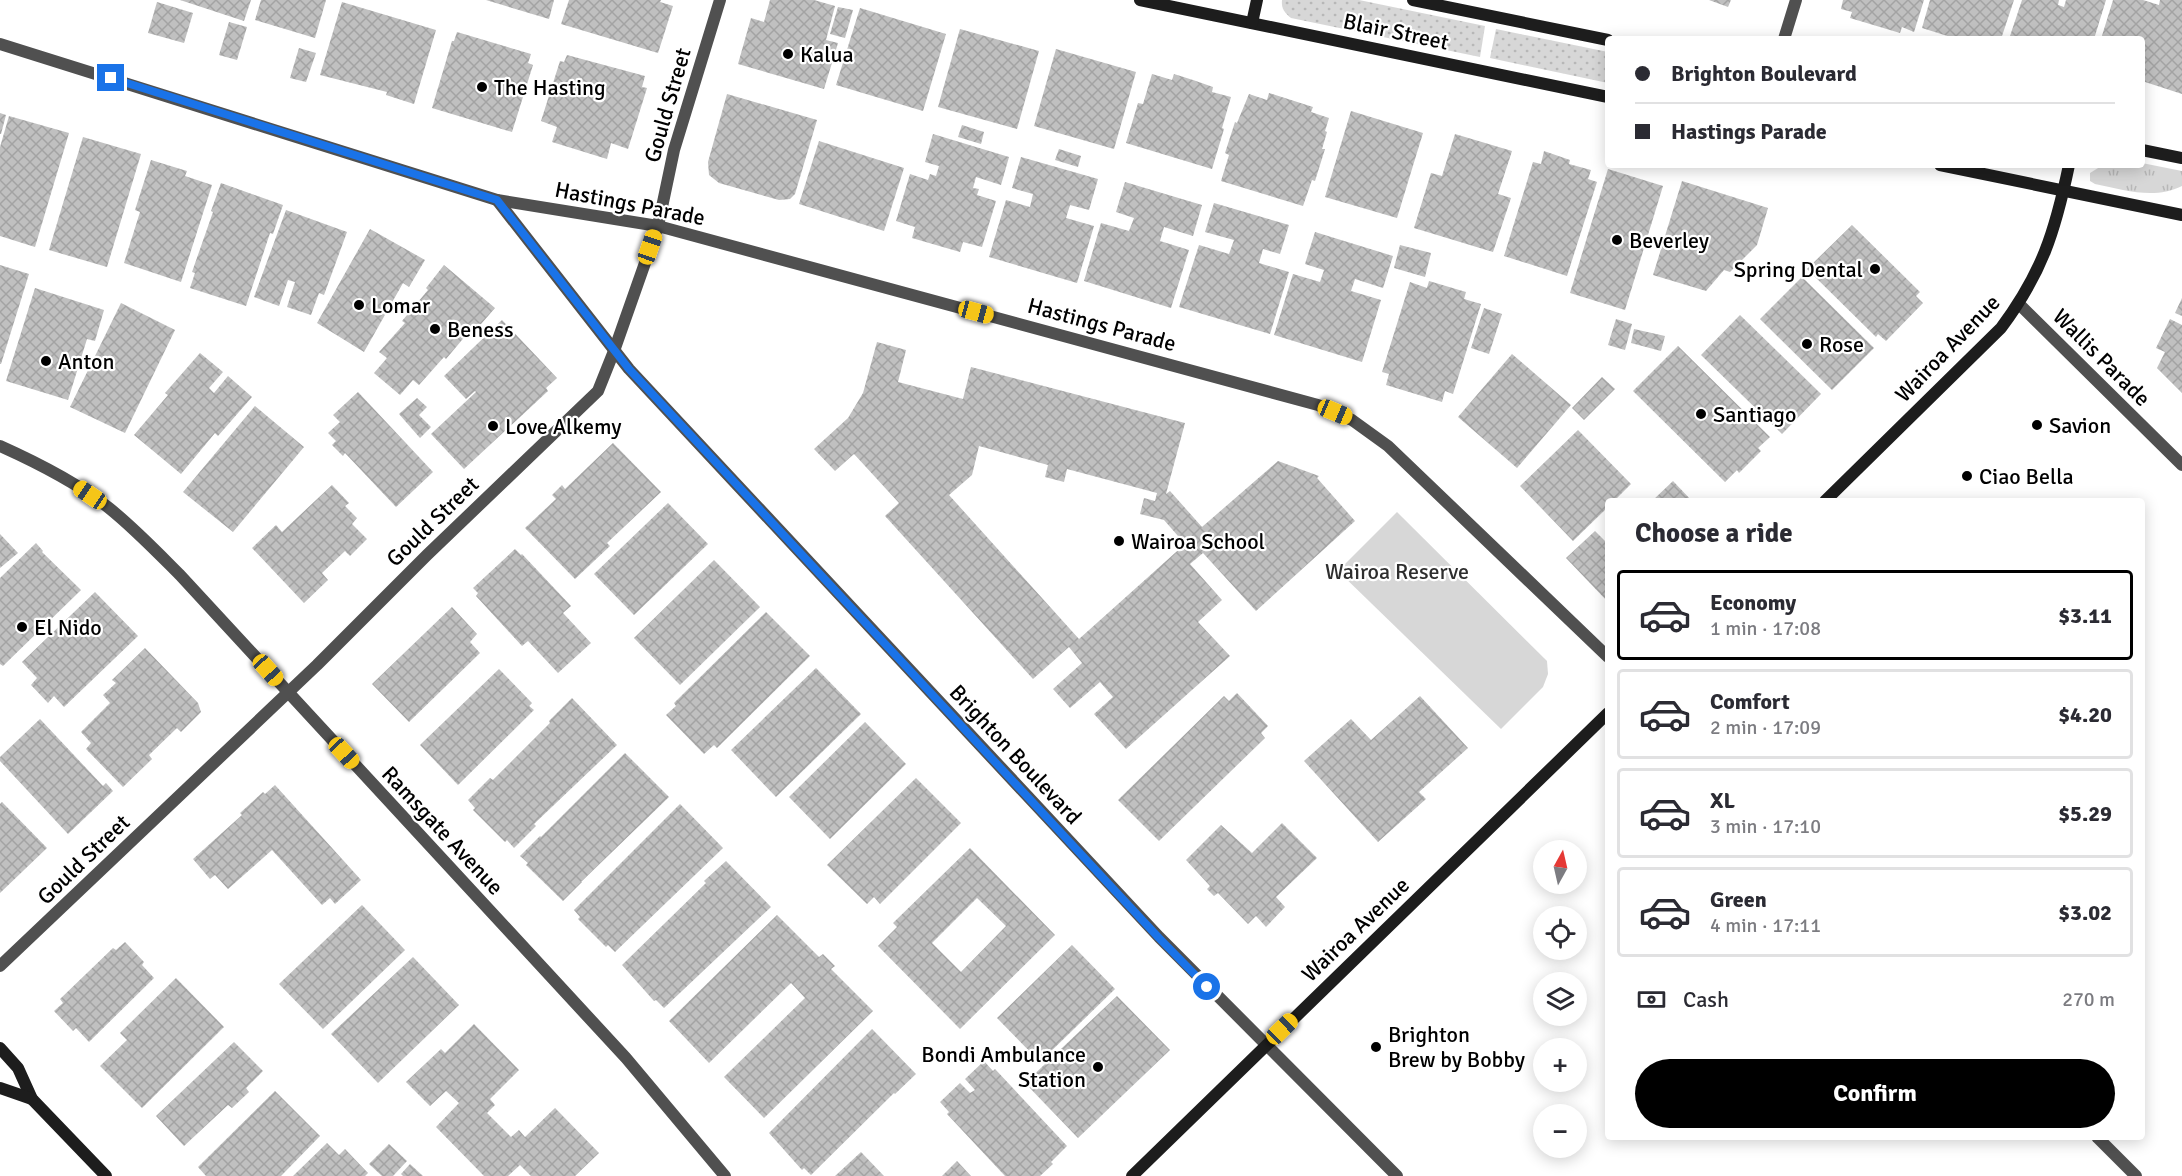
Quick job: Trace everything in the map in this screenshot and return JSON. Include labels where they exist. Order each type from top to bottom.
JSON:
[{"type":"street","name":"Gould Street","points":[[0,966],[288,693],[427,555],[598,391],[658,226],[674,150],[720,0]]},
{"type":"street","name":"Blair Street","points":[[1140,0],[1605,96]]},
{"type":"street","points":[[1252,23],[1257,0]]},
{"type":"street","name":"Blair Street","points":[[1413,0],[1605,39]]},
{"type":"street","points":[[1785,36],[1796,0]]},
{"type":"street","name":"Hastings Parade","points":[[0,44],[497,200],[658,226],[1318,405],[1352,420],[1388,446],[1605,654]]},
{"type":"street","points":[[2145,151],[2182,158]]},
{"type":"street","points":[[1955,168],[2182,215]]},
{"type":"street","name":"Wairoa Avenue","points":[[1828,498],[2001,328],[2019,304],[2034,279],[2049,246],[2068,168]]},
{"type":"street","points":[[497,200],[614,351]]},
{"type":"street","name":"Wallis Parade","points":[[2019,304],[2182,465]]},
{"type":"street","name":"Brighton Boulevard","points":[[614,351],[1159,938],[1397,1176]]},
{"type":"street","name":"Ramsgate Avenue","points":[[0,446],[33,461],[107,506],[180,574],[626,1058],[725,1176]]},
{"type":"street","name":"Wairoa Avenue","points":[[1132,1176],[1264,1045],[1605,716]]},
{"type":"street","points":[[0,1048],[18,1068],[32,1100],[106,1176]]},
{"type":"street","points":[[0,1088],[32,1100]]},
{"type":"street","points":[[2100,1140],[2136,1176]]},
{"type":"green space","points":[[1282,0],[1359,0],[1485,26],[1480,57],[1291,18],[1282,6]]},
{"type":"green space","points":[[1496,29],[1605,51],[1605,82],[1490,58]]},
{"type":"green space","points":[[2145,164],[2182,171],[2182,186],[2150,193],[2117,189],[2095,184],[2090,181],[2090,173],[2098,168],[2145,168]]},
{"type":"green space","name":"Wairoa Reserve","points":[[1397,512],[1547,661],[1548,674],[1543,687],[1501,729],[1338,571]]},
{"type":"building","points":[[180,0],[251,0],[244,21]]},
{"type":"building","points":[[261,0],[326,0],[315,38],[255,20]]},
{"type":"building","points":[[486,0],[554,0],[549,19]]},
{"type":"building","points":[[569,0],[661,0],[660,2],[673,6],[658,53],[561,24]]},
{"type":"building","name":"Kalua","points":[[770,0],[814,0],[835,6],[826,40],[838,43],[824,89],[738,64],[751,18],[764,22]]},
{"type":"building","points":[[1709,0],[1731,0],[1728,7]]},
{"type":"building","points":[[1843,0],[1924,0],[1914,32],[1902,27],[1900,33],[1850,18],[1852,12],[1841,9]]},
{"type":"building","points":[[1930,0],[2014,0],[2002,36],[1947,36],[1922,28]]},
{"type":"building","points":[[2022,0],[2059,0],[2058,5],[2064,7],[2066,0],[2106,0],[2095,36],[2010,36]]},
{"type":"building","points":[[2113,0],[2143,0],[2159,5],[2160,0],[2182,0],[2182,94],[2145,82],[2145,36],[2102,36]]},
{"type":"building","points":[[157,2],[193,13],[184,43],[148,33]]},
{"type":"building","points":[[342,2],[436,30],[414,104],[386,95],[387,92],[320,75]]},
{"type":"building","points":[[838,7],[853,10],[845,38],[830,34]]},
{"type":"building","points":[[860,8],[946,34],[923,111],[836,85]]},
{"type":"building","points":[[229,22],[247,27],[237,60],[219,55]]},
{"type":"building","points":[[960,29],[1039,51],[1017,129],[938,107]]},
{"type":"building","name":"The Hasting","points":[[457,32],[531,54],[528,63],[533,65],[512,132],[432,108],[452,41]]},
{"type":"building","points":[[299,48],[316,53],[306,82],[290,78]]},
{"type":"building","points":[[1056,49],[1136,72],[1114,149],[1034,126]]},
{"type":"building","points":[[567,55],[645,76],[642,87],[647,88],[628,149],[611,143],[607,159],[552,142],[557,127],[541,121],[560,61],[564,62]]},
{"type":"building","points":[[1152,74],[1172,80],[1174,74],[1213,87],[1212,92],[1231,97],[1212,169],[1126,143],[1138,103],[1143,104]]},
{"type":"building","points":[[1269,93],[1313,107],[1311,112],[1329,118],[1322,149],[1325,149],[1315,181],[1312,180],[1303,206],[1221,181],[1229,155],[1225,153],[1235,122],[1237,123],[1249,94],[1267,100]]},
{"type":"building","points":[[727,94],[817,120],[795,194],[790,199],[779,200],[719,183],[709,175],[708,162]]},
{"type":"building","points":[[1351,111],[1423,133],[1397,218],[1325,197]]},
{"type":"building","points":[[0,113],[6,115],[1,134],[0,134]]},
{"type":"building","points":[[9,116],[69,133],[35,247],[0,236],[0,147]]},
{"type":"building","points":[[962,125],[984,132],[981,144],[958,137]]},
{"type":"building","points":[[933,134],[1009,157],[1001,185],[976,177],[973,188],[979,189],[977,195],[996,201],[982,247],[963,242],[960,252],[912,238],[915,227],[896,221],[910,174],[928,180],[930,174],[936,176],[939,166],[925,162]]},
{"type":"building","points":[[1455,134],[1512,151],[1498,194],[1511,198],[1493,252],[1414,228],[1431,173],[1442,176]]},
{"type":"building","points":[[83,137],[141,154],[107,267],[49,250]]},
{"type":"building","points":[[819,141],[904,168],[884,231],[799,204]]},
{"type":"building","points":[[1059,149],[1081,156],[1078,167],[1055,160]]},
{"type":"building","points":[[1544,151],[1570,160],[1569,164],[1591,170],[1588,179],[1597,182],[1567,276],[1504,256],[1533,162],[1541,164]]},
{"type":"building","points":[[1021,157],[1098,179],[1089,210],[1070,205],[1066,218],[1094,226],[1077,283],[989,257],[1006,200],[1030,207],[1033,194],[1012,188]]},
{"type":"building","points":[[151,160],[187,171],[185,176],[212,185],[181,282],[124,263],[140,212],[135,210]]},
{"type":"building","name":"Beverley","points":[[1608,169],[1663,186],[1625,310],[1570,293]]},
{"type":"building","points":[[1682,181],[1768,208],[1757,245],[1730,272],[1724,270],[1706,291],[1653,275]]},
{"type":"building","points":[[1125,182],[1202,205],[1193,236],[1164,227],[1160,241],[1189,250],[1171,308],[1084,281],[1101,223],[1129,231],[1134,218],[1116,212]]},
{"type":"building","points":[[221,183],[283,205],[273,234],[270,233],[246,306],[190,288],[195,273],[192,272]]},
{"type":"building","points":[[1214,203],[1289,225],[1280,254],[1263,249],[1259,263],[1289,272],[1270,334],[1179,307],[1199,245],[1229,254],[1234,240],[1205,232]]},
{"type":"building","points":[[286,210],[347,232],[324,295],[319,293],[311,315],[287,307],[295,282],[288,280],[279,306],[254,297]]},
{"type":"building","points":[[1852,225],[1920,292],[1916,296],[1923,303],[1886,341],[1878,334],[1876,337],[1807,269]]},
{"type":"building","name":"Lomar","points":[[370,229],[425,260],[409,287],[403,283],[364,352],[317,323]]},
{"type":"building","points":[[1315,232],[1393,256],[1383,288],[1355,279],[1351,291],[1381,300],[1362,362],[1274,335],[1293,274],[1320,282],[1324,270],[1305,264]]},
{"type":"building","points":[[1400,245],[1431,253],[1425,277],[1394,268]]},
{"type":"building","points":[[0,265],[29,274],[1,364],[0,364]]},
{"type":"building","name":"Beness","points":[[444,265],[495,308],[475,331],[472,328],[446,359],[444,357],[419,385],[413,380],[400,395],[374,373],[387,358],[379,352],[405,323],[402,321],[428,290],[426,288]]},
{"type":"building","points":[[1802,277],[1874,348],[1832,390],[1760,319]]},
{"type":"building","points":[[1429,281],[1466,292],[1464,299],[1481,304],[1453,394],[1445,391],[1442,402],[1386,385],[1389,374],[1382,372],[1410,282],[1427,288]]},
{"type":"building","name":"Anton","points":[[35,288],[104,310],[95,341],[87,339],[68,400],[6,381]]},
{"type":"building","points":[[2182,298],[2182,316],[2175,313]]},
{"type":"building","points":[[121,303],[175,330],[125,433],[70,407]]},
{"type":"building","points":[[1484,308],[1502,314],[1489,354],[1471,348]]},
{"type":"building","points":[[1740,315],[1821,394],[1782,434],[1701,355]]},
{"type":"building","points":[[1616,319],[1632,324],[1625,350],[1608,345]]},
{"type":"building","points":[[2170,319],[2182,325],[2182,393],[2157,368],[2165,352],[2156,348]]},
{"type":"building","points":[[502,320],[557,378],[546,388],[548,391],[464,469],[431,434],[476,392],[466,399],[444,376]]},
{"type":"building","points":[[1634,329],[1665,336],[1661,351],[1631,343]]},
{"type":"building","points":[[877,342],[906,350],[898,382],[963,399],[971,367],[1185,423],[1166,494],[1170,491],[1202,527],[1278,461],[1319,476],[1317,478],[1355,521],[1256,611],[1203,553],[1190,564],[1222,600],[1198,622],[1230,656],[1126,749],[1094,714],[1113,697],[1100,682],[1070,708],[1053,689],[1082,663],[1069,647],[1033,679],[885,516],[899,503],[854,454],[835,471],[814,449],[848,418],[863,393]],"holes":[[[979,446],[1048,465],[1045,477],[1064,482],[1067,469],[1157,493],[1155,501],[1144,498],[1140,514],[1164,520],[1185,544],[1079,639],[949,495],[972,475]]]},
{"type":"building","name":"Santiago","points":[[1678,346],[1770,437],[1758,448],[1761,451],[1739,473],[1737,470],[1725,482],[1633,391]]},
{"type":"building","points":[[200,353],[223,372],[209,388],[214,393],[228,376],[252,397],[218,436],[215,433],[181,474],[134,435],[168,395],[165,393]]},
{"type":"building","points":[[1512,354],[1571,405],[1517,468],[1458,417]]},
{"type":"building","points":[[1602,377],[1615,389],[1584,420],[1572,408]]},
{"type":"building","points":[[358,392],[433,472],[396,507],[345,453],[343,456],[332,445],[336,441],[328,433],[340,422],[333,415]]},
{"type":"building","points":[[417,398],[427,407],[419,415],[431,427],[420,438],[399,414]]},
{"type":"building","points":[[255,406],[304,447],[233,532],[183,492]]},
{"type":"building","points":[[1578,430],[1631,484],[1617,498],[1605,498],[1605,510],[1573,541],[1520,486]]},
{"type":"building","points":[[613,443],[661,492],[607,543],[610,546],[575,579],[525,528],[556,499],[552,495],[562,485],[565,489]]},
{"type":"building","points":[[1673,481],[1689,498],[1655,498]]},
{"type":"building","points":[[332,485],[349,503],[345,506],[357,518],[352,524],[367,539],[350,556],[345,551],[322,573],[328,580],[304,603],[252,548],[276,525],[282,532]]},
{"type":"building","points":[[668,503],[708,544],[634,615],[594,574]]},
{"type":"building","points":[[1595,531],[1605,541],[1605,599],[1566,558]]},
{"type":"building","points":[[0,534],[18,553],[0,568]]},
{"type":"building","name":"El Nido","points":[[36,543],[42,552],[81,590],[3,666],[0,664],[0,578]]},
{"type":"building","points":[[515,549],[571,606],[563,613],[591,643],[558,673],[528,641],[522,646],[476,596],[478,593],[473,588]]},
{"type":"building","points":[[714,560],[760,607],[680,685],[634,638]]},
{"type":"building","points":[[95,592],[138,636],[64,707],[54,696],[48,703],[31,685],[37,678],[22,662]]},
{"type":"building","points":[[452,607],[477,634],[470,642],[480,653],[409,722],[372,684]]},
{"type":"building","points":[[766,612],[810,656],[717,748],[714,745],[704,754],[666,715],[676,706],[674,703]]},
{"type":"building","points":[[145,648],[198,703],[201,712],[181,732],[177,728],[149,755],[152,759],[123,787],[86,749],[91,743],[81,732],[110,703],[103,695],[116,683],[112,680]]},
{"type":"building","points":[[816,668],[861,714],[776,797],[731,750]]},
{"type":"building","points":[[499,669],[532,703],[529,706],[534,710],[458,785],[420,745]]},
{"type":"building","points":[[1237,693],[1268,726],[1261,733],[1265,738],[1159,841],[1118,800],[1224,696],[1229,701]]},
{"type":"building","points":[[1420,696],[1468,748],[1419,792],[1426,799],[1378,842],[1304,761],[1351,719],[1371,740]]},
{"type":"building","points":[[572,698],[617,745],[534,824],[536,826],[514,848],[473,810],[475,808],[468,800],[490,778],[493,780]]},
{"type":"building","points":[[40,719],[103,786],[106,783],[113,791],[68,834],[0,761],[0,757]]},
{"type":"building","points":[[865,722],[906,764],[830,839],[789,797]]},
{"type":"building","points":[[625,753],[669,797],[563,901],[526,865],[528,863],[520,856]]},
{"type":"building","points":[[916,778],[961,823],[880,904],[874,897],[867,904],[827,865]]},
{"type":"building","points":[[275,785],[361,880],[335,904],[330,898],[322,905],[272,850],[228,889],[215,875],[210,879],[193,859],[242,815],[240,813],[263,792],[265,794]]},
{"type":"building","points":[[2,802],[47,848],[0,893],[0,804]]},
{"type":"building","points":[[680,804],[723,848],[615,952],[608,945],[606,947],[578,919],[580,917],[574,910]]},
{"type":"building","points":[[1282,823],[1317,858],[1276,897],[1285,907],[1266,927],[1256,916],[1248,924],[1218,893],[1214,896],[1207,889],[1210,886],[1186,860],[1221,825],[1252,853]]},
{"type":"building","points":[[970,848],[1055,935],[960,1029],[878,946],[897,927],[893,923]],"holes":[[[977,898],[1006,926],[961,972],[932,943]]]},
{"type":"building","points":[[726,861],[771,907],[664,1008],[656,1000],[654,1001],[622,965]]},
{"type":"building","points":[[362,905],[405,950],[323,1029],[279,984]]},
{"type":"building","points":[[777,915],[819,957],[823,954],[835,966],[831,969],[873,1011],[764,1118],[724,1077],[805,998],[791,983],[709,1063],[669,1021]]},
{"type":"building","points":[[125,942],[144,962],[142,965],[154,978],[89,1042],[76,1028],[73,1031],[54,1011],[63,1003],[60,999],[113,948],[116,950]]},
{"type":"building","points":[[1072,945],[1115,989],[1040,1062],[997,1018]]},
{"type":"building","points":[[413,957],[459,1005],[378,1083],[331,1034]]},
{"type":"building","points":[[176,978],[224,1027],[142,1108],[100,1066],[127,1040],[120,1033]]},
{"type":"building","name":"Bondi Ambulance Station","points":[[1117,996],[1170,1050],[1078,1138],[1025,1083]]},
{"type":"building","points":[[474,1024],[519,1070],[490,1099],[495,1105],[487,1113],[511,1137],[519,1130],[525,1137],[555,1108],[599,1153],[575,1176],[531,1176],[520,1165],[508,1176],[484,1176],[436,1127],[459,1103],[446,1091],[430,1106],[406,1082],[441,1049],[445,1053]]},
{"type":"building","points":[[872,1029],[916,1074],[811,1175],[804,1168],[802,1170],[769,1133]]},
{"type":"building","points":[[234,1042],[263,1071],[246,1088],[249,1092],[232,1108],[228,1105],[184,1146],[156,1116]]},
{"type":"building","points":[[984,1061],[993,1071],[995,1069],[1067,1146],[1040,1176],[1005,1176],[947,1114],[949,1112],[940,1102],[960,1083],[970,1093],[975,1090],[965,1079]]},
{"type":"building","points":[[275,1091],[320,1136],[281,1176],[206,1176],[198,1167]]},
{"type":"building","points":[[327,1143],[339,1155],[345,1149],[368,1173],[365,1176],[293,1176]]},
{"type":"building","points":[[389,1144],[407,1161],[393,1176],[382,1176],[369,1164]]},
{"type":"building","points":[[861,1152],[884,1176],[835,1176]]},
{"type":"building","points":[[957,1161],[971,1176],[942,1176]]},
{"type":"building","points":[[410,1164],[423,1176],[403,1176],[401,1174]]},
{"type":"place","name":"Kalua","points":[[788,54]]},
{"type":"place","name":"The Hasting","points":[[482,87]]},
{"type":"place","name":"Beverley","points":[[1617,240]]},
{"type":"place","name":"Spring Dental","points":[[1875,269]]},
{"type":"place","name":"Lomar","points":[[359,305]]},
{"type":"place","name":"Beness","points":[[435,329]]},
{"type":"place","name":"Rose","points":[[1807,344]]},
{"type":"place","name":"Anton","points":[[46,361]]},
{"type":"place","name":"Santiago","points":[[1701,414]]},
{"type":"place","name":"Savion","points":[[2037,425]]},
{"type":"place","name":"Love Alkemy","points":[[493,426]]},
{"type":"place","name":"Ciao Bella","points":[[1967,476]]},
{"type":"place","name":"Wairoa School","points":[[1119,541]]},
{"type":"place","name":"El Nido","points":[[22,627]]},
{"type":"place","name":"Brighton Brew by Bobby","points":[[1376,1047]]},
{"type":"place","name":"Bondi Ambulance Station","points":[[1098,1067]]},
{"type":"route","points":[[111,78],[497,200],[629,369],[1207,987]]}]
